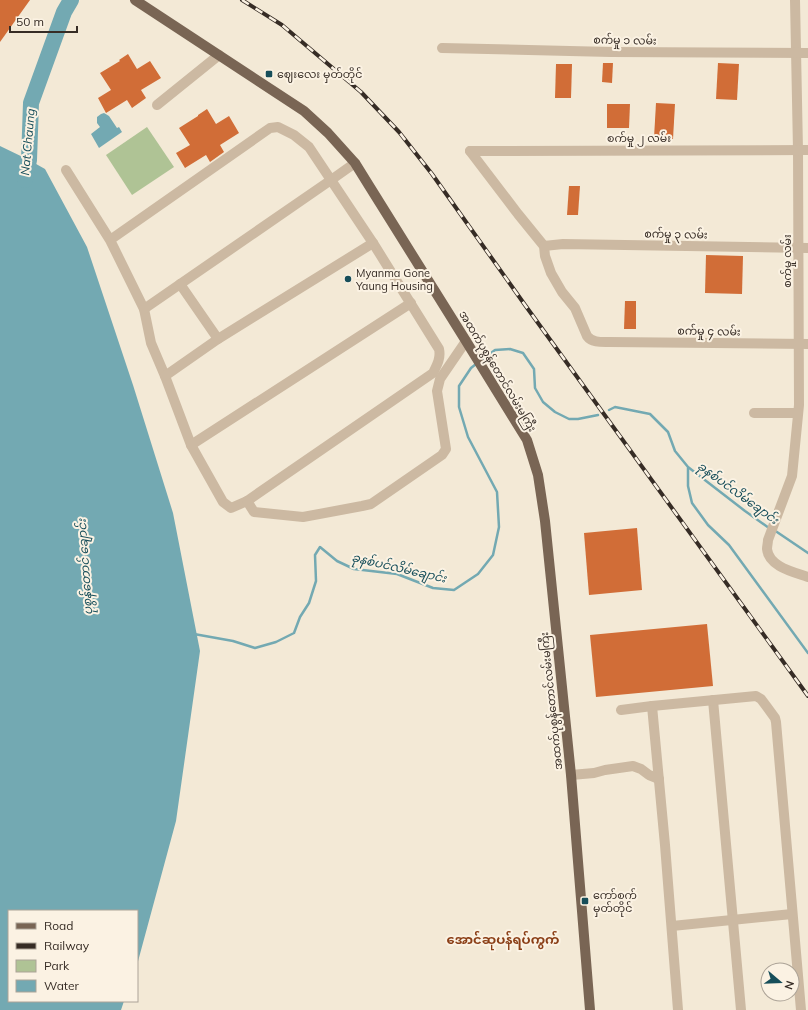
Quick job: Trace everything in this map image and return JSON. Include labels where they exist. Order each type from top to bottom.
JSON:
[{"type":"main road","name":"အထက်ပုစွန်တောင်လမ်းမကြီး","points":[[135,0],[304,111],[328,133],[355,163],[527,440],[538,475],[545,520],[571,775],[590,1010]]},
{"type":"street","name":"စက်မှု လမ်း","points":[[795,0],[796,53],[803,150],[804,344],[802,409],[792,476],[768,540],[767,549],[770,557],[776,564],[808,577]]},
{"type":"street","name":"စက်မှု ၁ လမ်း","points":[[442,48],[612,52],[808,53]]},
{"type":"street","points":[[157,105],[220,55]]},
{"type":"street","points":[[66,170],[110,240],[144,309],[151,342],[191,445],[222,502],[231,508],[247,502],[433,373],[439,359],[439,349],[332,180],[309,147],[294,135],[278,126],[270,128],[110,240]]},
{"type":"street","name":"စက်မှု ၂ လမ်း","points":[[544,246],[470,151],[803,150]]},
{"type":"street","points":[[144,309],[355,163]]},
{"type":"street","points":[[165,376],[218,339],[373,243]]},
{"type":"street","name":"စက်မှု ၃ လမ်း","points":[[544,246],[563,244],[803,248]]},
{"type":"street","name":"စက်မှု ၄ လမ်း","points":[[544,246],[545,256],[551,273],[562,292],[575,308],[587,336],[592,341],[804,344]]},
{"type":"street","points":[[180,284],[218,339]]},
{"type":"street","points":[[191,445],[411,303]]},
{"type":"street","points":[[247,502],[254,512],[302,517],[362,506],[370,504],[442,455],[446,449],[437,391],[440,379],[466,341]]},
{"type":"street","points":[[754,413],[802,409]]},
{"type":"street","points":[[621,710],[756,696],[761,699],[775,718],[801,1010]]},
{"type":"street","points":[[714,700],[741,1010]]},
{"type":"street","points":[[652,706],[678,1010]]},
{"type":"street","points":[[571,775],[594,773],[633,766],[658,779]]},
{"type":"street","points":[[672,926],[792,914]]},
{"type":"green space","points":[[147,127],[174,167],[132,195],[106,155]]},
{"type":"water","points":[[104,113],[109,116],[117,128],[119,127],[122,132],[99,148],[91,134],[100,127],[97,123],[97,117]]},
{"type":"water","name":"ပုစွန်တောင် ချောင်း","points":[[0,146],[45,169],[87,247],[133,385],[173,513],[200,651],[176,821],[138,961],[138,910],[8,910],[8,1002],[124,1002],[121,1010],[0,1010]]},
{"type":"building","points":[[0,0],[30,0],[0,42]]},
{"type":"building","points":[[128,54],[137,69],[150,61],[161,78],[141,90],[146,98],[132,108],[127,100],[106,113],[98,98],[111,90],[100,73],[120,61],[119,60]]},
{"type":"building","points":[[603,63],[613,63],[612,83],[602,82]]},
{"type":"building","points":[[718,63],[739,64],[737,100],[716,99]]},
{"type":"building","points":[[556,64],[572,64],[571,98],[555,98]]},
{"type":"building","points":[[656,103],[675,104],[673,139],[654,138]]},
{"type":"building","points":[[607,104],[630,104],[629,128],[607,128]]},
{"type":"building","points":[[207,109],[216,124],[229,116],[239,133],[220,145],[224,152],[210,162],[206,155],[185,168],[176,153],[190,145],[179,128]]},
{"type":"building","points":[[569,186],[580,186],[578,215],[567,215]]},
{"type":"building","points":[[706,255],[743,256],[742,294],[705,293]]},
{"type":"building","points":[[625,301],[636,301],[636,329],[624,329]]},
{"type":"building","points":[[637,528],[642,590],[589,595],[584,533]]},
{"type":"building","points":[[707,624],[713,686],[596,697],[590,635]]},
{"type":"waterway","name":"Nat Chaung","points":[[25,180],[29,160],[31,103],[64,12],[71,0]]},
{"type":"waterway","name":"ခုနစ်ပင်လိမ်ချောင်း","points":[[480,361],[495,350],[510,349],[523,353],[534,369],[535,388],[543,402],[555,412],[569,419],[578,419],[598,415]]},
{"type":"waterway","name":"ခုနစ်ပင်လိမ်ချောင်း","points":[[194,634],[233,641],[255,648],[276,642],[294,633],[300,617],[309,603],[316,581],[315,555],[320,547],[337,561],[354,569],[397,574],[433,588],[454,590],[478,574],[493,555],[499,527],[497,492],[468,437],[459,407],[459,386],[471,368],[476,364]]},
{"type":"waterway","name":"ခုနစ်ပင်လိမ်ချောင်း","points":[[609,410],[615,407],[650,414],[668,432],[675,451],[688,467],[769,528]]},
{"type":"waterway","points":[[688,468],[688,486],[692,503],[708,525],[729,545],[808,653]]},
{"type":"waterway","name":"ခုနစ်ပင်လိမ်ချောင်း","points":[[774,530],[808,553]]},
{"type":"railway","points":[[242,0],[282,25],[361,92],[399,132],[432,174],[808,696]]},
{"type":"place","name":"ဈေးလေး မှတ်တိုင်","points":[[269,74]]},
{"type":"place","name":"Myanma Gone Yaung Housing","points":[[348,279]]},
{"type":"place","name":"ကော်စက် မှတ်တိုင်","points":[[585,901]]},
{"type":"district","name":"အောင်ဆုပန်ရပ်ကွက်","points":[[503,939]]}]
